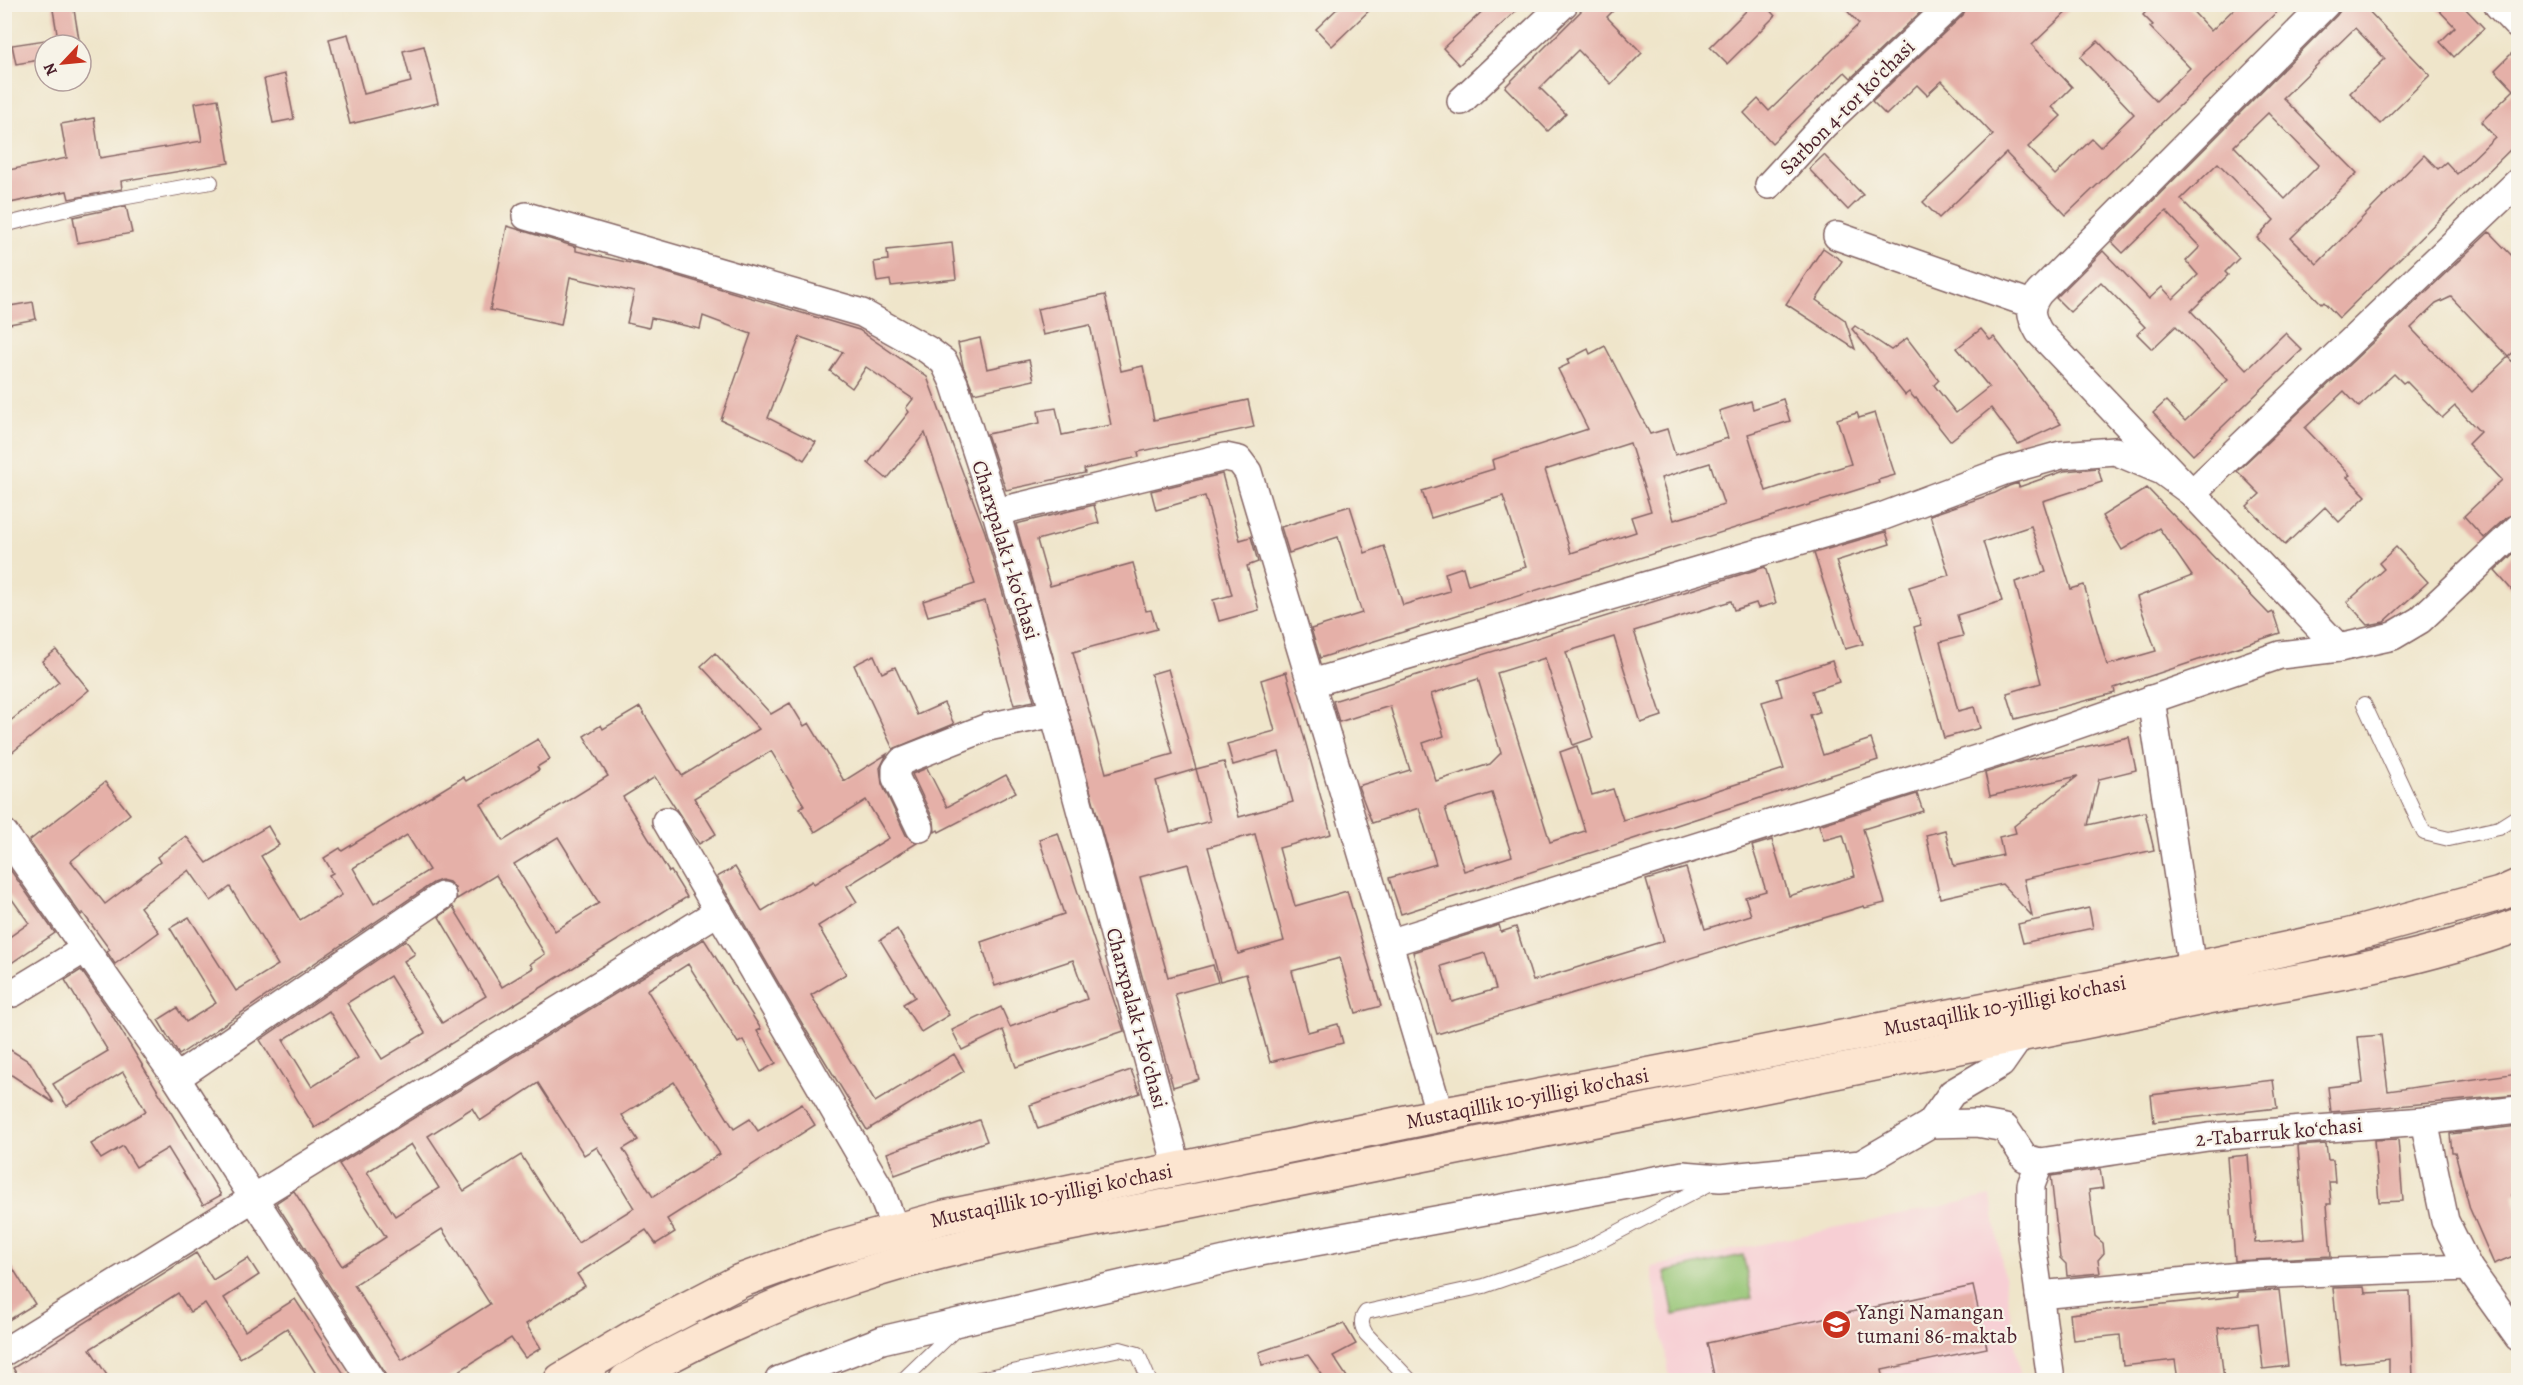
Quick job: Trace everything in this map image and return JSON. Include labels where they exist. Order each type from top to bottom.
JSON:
[{"type":"main road","name":"Mustaqillik 10-yilligi ko'chasi","points":[[561,1380],[640,1333],[740,1281],[823,1251],[945,1216],[1440,1115],[2192,969],[2349,935],[2500,894],[2518,886]]},
{"type":"main road","name":"Mustaqillik 10-yilligi ko'chasi","points":[[626,1380],[669,1356],[768,1309],[850,1278],[923,1257],[1057,1227],[2022,1034],[2341,974],[2490,936],[2518,925]]},
{"type":"street","points":[[1461,101],[1564,4]]},
{"type":"street","name":"Sarbon 4-tor koʻchasi","points":[[1769,185],[1824,125],[1952,4]]},
{"type":"street","points":[[2326,4],[2031,304],[2031,318],[2038,332],[2339,648]]},
{"type":"street","points":[[2501,4],[2518,22]]},
{"type":"street","points":[[2192,493],[2518,182]]},
{"type":"street","name":"Charxpalak 1-koʻchasi","points":[[526,216],[862,314],[928,350],[944,362],[954,383],[996,512],[1054,713],[1178,1170]]},
{"type":"street","points":[[1837,236],[2031,304]]},
{"type":"street","points":[[1312,683],[1881,517],[2004,471],[2061,455],[2115,451],[2162,471],[2192,493]]},
{"type":"street","points":[[996,512],[1225,457],[1239,460],[1248,472],[1440,1115]]},
{"type":"street","points":[[1389,943],[1996,753],[2280,654],[2339,648],[2393,636],[2420,620],[2518,528]]},
{"type":"street","points":[[2151,699],[2192,969]]},
{"type":"street","points":[[920,828],[896,778],[896,769],[902,761],[988,727],[1054,713]]},
{"type":"street","points":[[666,820],[879,1187],[896,1231]]},
{"type":"street","points":[[4,833],[176,1078],[251,1198],[371,1380]]},
{"type":"street","points":[[176,1078],[442,896]]},
{"type":"street","points":[[4,1352],[719,911]]},
{"type":"street","points":[[4,994],[13,993],[85,949]]},
{"type":"street","points":[[779,1380],[882,1340],[1255,1253],[1683,1175],[1720,1178],[1861,1164],[1930,1124],[1952,1093],[2001,1064],[2022,1034]]},
{"type":"street","name":"2-Tabarruk koʻchasi","points":[[2040,1162],[2208,1137],[2424,1121],[2518,1110]]},
{"type":"street","points":[[2424,1121],[2445,1221],[2468,1267],[2518,1337]]},
{"type":"street","points":[[1930,1124],[1977,1123],[2005,1128],[2025,1158],[2040,1162],[2031,1185],[2031,1236],[2051,1380]]},
{"type":"street","points":[[2039,1295],[2251,1275],[2468,1267]]},
{"type":"lane","points":[[4,225],[83,206],[211,182]]},
{"type":"lane","points":[[2364,704],[2424,833],[2449,839],[2499,828],[2518,816]]},
{"type":"lane","points":[[1410,1380],[1366,1334],[1362,1326],[1362,1317],[1366,1312],[1484,1286],[1578,1252],[1720,1178]]},
{"type":"lane","points":[[903,1380],[964,1321]]},
{"type":"lane","points":[[975,1380],[1120,1348],[1138,1354],[1149,1380]]},
{"type":"shaded area","name":"Yangi Namangan tumani 86-maktab","points":[[1991,1196],[2021,1380],[1670,1380],[1651,1267]]},
{"type":"green space","points":[[1743,1255],[1752,1298],[1674,1315],[1665,1272]]},
{"type":"building","points":[[52,4],[73,4],[78,33],[57,33]]},
{"type":"building","points":[[1342,4],[1376,4],[1332,46],[1316,29]]},
{"type":"building","points":[[1490,4],[1523,4],[1459,65],[1443,48]]},
{"type":"building","points":[[1588,4],[1620,4],[1607,17],[1642,53],[1611,84],[1578,50],[1540,88],[1566,114],[1548,131],[1505,87]]},
{"type":"building","points":[[1753,4],[1764,4],[1775,16],[1727,64],[1710,47]]},
{"type":"building","points":[[1841,4],[1929,4],[1851,78],[1845,72],[1772,143],[1744,113],[1758,99],[1769,111],[1859,24]]},
{"type":"building","points":[[1967,4],[2075,4],[2032,45],[2072,87],[2052,107],[2061,116],[2028,147],[2055,175],[2092,139],[2100,147],[2134,114],[2080,57],[2098,41],[2156,101],[2190,68],[2150,27],[2153,25],[2143,15],[2153,4],[2186,4],[2211,31],[2239,4],[2285,4],[2066,215],[2006,153],[1939,218],[1923,202],[1993,135],[1942,81],[1927,95],[1917,85],[1886,115],[1872,101],[1963,15]]},
{"type":"building","points":[[2345,4],[2362,4],[2430,75],[2380,124],[2350,93],[2385,59],[2355,28],[2283,98],[2357,173],[2291,238],[2317,264],[2424,155],[2438,169],[2446,162],[2457,174],[2495,137],[2481,122],[2514,90],[2495,70],[2518,47],[2518,142],[2339,318],[2324,302],[2322,304],[2257,238],[2274,220],[2218,163],[2181,199],[2239,258],[2225,272],[2228,275],[2191,311],[2247,370],[2285,333],[2302,350],[2193,455],[2153,413],[2166,401],[2185,421],[2228,380],[2176,326],[2152,349],[2137,334],[2145,327],[2101,282],[2070,312],[2056,298],[2103,251],[2149,299],[2162,287],[2173,299],[2198,275],[2186,261],[2200,247],[2166,211],[2123,253],[2112,242],[2337,15]],"holes":[[[2268,113],[2319,165],[2285,199],[2234,146]]]},
{"type":"building","points":[[2433,4],[2461,4],[2484,28],[2454,57],[2440,42],[2455,27]]},
{"type":"building","points":[[348,34],[364,94],[411,82],[403,51],[424,46],[438,103],[350,124],[329,39]]},
{"type":"building","points":[[33,42],[33,61],[16,64],[12,45]]},
{"type":"building","points":[[285,74],[294,119],[273,123],[264,79]]},
{"type":"building","points":[[218,99],[229,163],[121,181],[122,189],[69,199],[67,191],[10,203],[4,171],[67,158],[61,124],[94,118],[100,158],[202,141],[195,103]]},
{"type":"building","points":[[1824,155],[1863,195],[1848,210],[1809,169]]},
{"type":"building","points":[[126,206],[132,233],[78,243],[73,217]]},
{"type":"building","points":[[507,226],[576,247],[576,251],[644,266],[859,330],[927,377],[985,532],[1034,701],[1014,705],[985,601],[928,616],[923,601],[975,584],[925,433],[887,479],[868,463],[909,412],[906,408],[913,399],[866,367],[852,388],[830,371],[843,352],[800,337],[768,418],[816,442],[804,460],[790,451],[721,420],[751,334],[703,316],[700,329],[651,318],[649,328],[627,323],[634,292],[570,277],[561,325],[490,310]]},
{"type":"building","points":[[2489,232],[2518,262],[2518,348],[2508,357],[2518,368],[2518,513],[2507,517],[2484,538],[2464,516],[2502,480],[2468,444],[2480,432],[2455,406],[2442,418],[2406,381],[2403,383],[2394,374],[2359,407],[2344,391],[2305,428],[2350,475],[2347,477],[2366,496],[2339,522],[2325,507],[2285,545],[2247,506],[2260,494],[2237,471]],"holes":[[[2451,297],[2508,357],[2472,392],[2411,328],[2436,304]]]},
{"type":"building","points":[[952,243],[956,279],[891,286],[890,280],[877,282],[874,262],[888,260],[887,250]]},
{"type":"building","points":[[1823,248],[1842,261],[1816,300],[1845,320],[1855,349],[1786,304]]},
{"type":"building","points":[[1105,295],[1121,371],[1143,366],[1154,420],[1248,400],[1254,427],[1138,452],[1139,457],[1084,469],[1085,473],[1006,490],[987,434],[1040,423],[1038,411],[1056,408],[1062,435],[1111,425],[1090,325],[1043,335],[1037,309]]},
{"type":"building","points":[[33,302],[36,319],[4,325],[4,307]]},
{"type":"building","points":[[1855,326],[1891,350],[1907,338],[1939,380],[1934,385],[1956,413],[1989,387],[1957,348],[1981,329],[1990,340],[1994,337],[2061,424],[2018,444],[1991,408],[1950,441],[1916,398],[1909,392],[1905,395],[1852,329]]},
{"type":"building","points":[[980,338],[987,369],[1029,360],[1034,380],[974,393],[963,366],[958,343]]},
{"type":"building","points":[[1605,346],[1650,434],[1667,429],[1675,455],[1728,438],[1719,411],[1751,401],[1753,409],[1783,399],[1790,421],[1748,434],[1766,491],[1851,464],[1837,419],[1857,413],[1859,418],[1875,413],[1895,475],[1878,480],[1879,483],[1320,658],[1311,629],[1362,613],[1338,537],[1289,553],[1281,527],[1350,506],[1365,553],[1384,546],[1403,605],[1450,591],[1445,573],[1463,567],[1468,585],[1526,567],[1503,496],[1431,518],[1422,491],[1494,469],[1492,460],[1588,429],[1558,369],[1569,364],[1567,360],[1588,349],[1590,354]],"holes":[[[1630,443],[1651,511],[1631,517],[1636,532],[1571,553],[1545,470]],[[1710,463],[1724,505],[1674,520],[1661,478]]]},
{"type":"building","points":[[2098,468],[2102,482],[2043,501],[2071,589],[2084,585],[2107,665],[2156,651],[2137,597],[2192,576],[2159,528],[2122,550],[2102,516],[2147,488],[2269,614],[2273,612],[2280,633],[2114,688],[2115,693],[2015,719],[2007,693],[2041,683],[2015,582],[2046,572],[2031,526],[1983,542],[2002,601],[1957,615],[1963,636],[1940,642],[1958,711],[1974,707],[1980,728],[1944,738],[1914,627],[1921,625],[1909,587],[1949,575],[1930,515],[2018,483],[2019,487],[2064,471]]},
{"type":"building","points":[[1222,474],[1240,540],[1251,537],[1258,562],[1247,566],[1259,610],[1219,621],[1213,600],[1232,595],[1205,496],[1156,510],[1151,491]]},
{"type":"building","points":[[1094,505],[1099,523],[1037,540],[1050,586],[1133,563],[1146,611],[1151,610],[1157,629],[1073,652],[1106,773],[1173,754],[1151,674],[1168,669],[1196,769],[1224,762],[1239,817],[1293,802],[1279,752],[1233,765],[1227,744],[1275,731],[1261,680],[1286,672],[1331,834],[1279,848],[1295,906],[1347,891],[1381,1006],[1356,1013],[1340,958],[1292,971],[1308,1032],[1338,1024],[1343,1043],[1270,1062],[1246,974],[1220,981],[1188,864],[1140,877],[1168,977],[1213,965],[1218,982],[1175,994],[1199,1079],[1173,1087],[1016,524]],"holes":[[[1196,769],[1210,821],[1170,832],[1156,781]],[[1255,834],[1284,941],[1238,954],[1208,847]]]},
{"type":"building","points":[[1886,532],[1890,544],[1836,561],[1863,644],[1845,649],[1814,553]]},
{"type":"building","points":[[2396,547],[2428,582],[2384,622],[2368,625],[2347,602],[2384,569],[2379,563]]},
{"type":"building","points":[[2518,549],[2518,597],[2495,571]]},
{"type":"building","points":[[1765,567],[1776,603],[1758,608],[1756,603],[1734,610],[1731,601],[1634,631],[1662,716],[1641,723],[1614,637],[1566,652],[1593,738],[1573,745],[1545,658],[1497,673],[1550,842],[1585,831],[1560,752],[1577,746],[1592,795],[1613,789],[1623,820],[1784,769],[1762,702],[1782,696],[1777,679],[1832,661],[1839,682],[1812,691],[1819,712],[1810,715],[1823,755],[1871,739],[1878,760],[1401,914],[1389,878],[1436,864],[1419,808],[1372,823],[1358,786],[1410,770],[1390,706],[1339,722],[1333,701]],"holes":[[[1478,679],[1501,753],[1490,764],[1436,781],[1423,743],[1444,736],[1431,694]],[[1492,793],[1512,856],[1464,871],[1445,808]]]},
{"type":"building","points":[[56,650],[89,690],[4,759],[4,726],[59,682],[42,661]]},
{"type":"building","points":[[715,653],[771,714],[790,703],[804,726],[809,723],[844,781],[887,754],[880,768],[882,784],[906,835],[917,843],[847,886],[857,902],[818,926],[846,974],[811,995],[875,1102],[954,1054],[964,1071],[867,1130],[717,877],[735,867],[762,911],[812,881],[814,884],[889,838],[866,800],[815,832],[800,808],[804,805],[771,751],[694,798],[716,834],[699,844],[655,777],[623,797],[687,897],[315,1128],[260,1040],[406,940],[415,954],[404,961],[442,1023],[486,996],[439,917],[453,907],[502,987],[533,968],[530,964],[545,954],[496,875],[457,899],[455,888],[449,882],[441,880],[433,883],[179,1055],[158,1020],[177,1008],[186,1022],[216,1003],[170,928],[189,917],[236,991],[278,965],[230,887],[211,901],[189,870],[140,907],[159,932],[115,964],[107,952],[110,950],[83,913],[81,915],[29,841],[105,782],[130,814],[71,861],[105,904],[160,862],[157,857],[186,836],[207,863],[268,826],[279,845],[261,856],[300,920],[342,895],[329,875],[333,873],[324,858],[340,848],[342,851],[463,777],[466,781],[538,739],[550,759],[537,767],[539,770],[481,804],[503,841],[608,776],[584,736],[601,725],[603,729],[640,707],[682,776],[759,729],[701,666]],"holes":[[[407,835],[429,870],[374,904],[353,868]],[[558,837],[599,903],[555,931],[514,864]],[[390,976],[425,1033],[382,1059],[347,1003]],[[329,1011],[358,1058],[312,1087],[283,1040]]]},
{"type":"building","points":[[874,655],[882,673],[895,667],[917,715],[944,703],[954,724],[893,749],[854,665]]},
{"type":"building","points":[[2129,737],[2136,770],[2099,779],[2088,825],[2145,812],[2154,850],[2024,879],[2032,916],[2002,884],[1940,898],[1926,835],[1945,830],[1954,866],[2003,855],[1999,837],[2016,833],[2014,826],[2078,776],[1990,796],[1985,773],[2022,761]]},
{"type":"building","points":[[927,768],[947,807],[1006,775],[1016,792],[935,832],[934,821],[912,774]]},
{"type":"building","points":[[1917,794],[1923,811],[1863,829],[1885,903],[1865,908],[1864,906],[1437,1034],[1413,952],[1499,925],[1501,932],[1516,927],[1533,981],[1664,941],[1646,880],[1686,868],[1705,929],[1751,915],[1745,897],[1766,891],[1752,846],[1772,840],[1789,896],[1855,876],[1843,835],[1824,840],[1819,825]],"holes":[[[1485,953],[1496,989],[1452,1002],[1441,966]]]},
{"type":"building","points":[[1058,833],[1124,1031],[1016,1067],[1003,1030],[962,1050],[952,1030],[1001,1007],[1010,1027],[1087,999],[1073,960],[995,986],[981,942],[1064,914],[1039,839]]},
{"type":"building","points":[[4,861],[55,933],[4,968],[4,941],[29,923],[4,888]]},
{"type":"building","points":[[2089,908],[2093,928],[2023,943],[2018,924]]},
{"type":"building","points":[[897,929],[949,1015],[921,1032],[903,1004],[915,997],[880,940]]},
{"type":"building","points":[[704,939],[761,1029],[757,1031],[776,1063],[761,1072],[743,1040],[738,1043],[688,964],[647,990],[734,1129],[750,1119],[758,1131],[802,1104],[815,1125],[667,1219],[675,1232],[656,1244],[646,1230],[577,1274],[585,1286],[526,1324],[541,1348],[525,1358],[511,1338],[445,1380],[387,1380],[384,1371],[276,1203],[294,1191],[342,1266],[386,1237],[339,1164]],"holes":[[[674,1082],[720,1154],[653,1197],[623,1149],[638,1140],[622,1115]],[[538,1083],[584,1155],[597,1147],[634,1208],[578,1243],[521,1155],[464,1191],[428,1136],[472,1108],[480,1121]],[[411,1144],[439,1188],[395,1216],[367,1172]],[[442,1229],[490,1304],[402,1360],[354,1285]]]},
{"type":"building","points":[[81,970],[110,1012],[221,1195],[203,1205],[168,1148],[136,1167],[123,1146],[101,1159],[91,1144],[146,1111],[123,1072],[67,1106],[53,1084],[108,1051],[65,980]]},
{"type":"building","points":[[2381,1035],[2388,1091],[2518,1073],[2518,1095],[2331,1112],[2328,1087],[2363,1083],[2358,1037]]},
{"type":"building","points":[[4,1046],[30,1062],[54,1103],[4,1070]]},
{"type":"building","points":[[1131,1070],[1140,1093],[1038,1129],[1030,1105]]},
{"type":"building","points":[[2273,1080],[2277,1108],[2154,1122],[2151,1095]]},
{"type":"building","points":[[979,1120],[987,1141],[895,1175],[887,1153]]},
{"type":"building","points":[[2518,1126],[2518,1193],[2512,1195],[2518,1211],[2518,1254],[2494,1264],[2470,1209],[2455,1152],[2452,1152],[2450,1134]]},
{"type":"building","points":[[2398,1139],[2403,1201],[2379,1202],[2374,1140]]},
{"type":"building","points":[[2326,1144],[2328,1160],[2333,1160],[2335,1182],[2329,1182],[2331,1204],[2327,1204],[2331,1256],[2235,1261],[2227,1157],[2248,1155],[2255,1243],[2305,1239],[2298,1146]]},
{"type":"building","points":[[2100,1169],[2103,1188],[2089,1190],[2095,1236],[2103,1243],[2104,1253],[2098,1260],[2100,1273],[2067,1276],[2066,1264],[2060,1258],[2051,1176]]},
{"type":"building","points":[[196,1253],[213,1280],[248,1258],[259,1275],[224,1298],[245,1331],[295,1299],[348,1380],[320,1380],[287,1328],[240,1358],[205,1303],[190,1312],[178,1293],[90,1349],[110,1380],[20,1380],[13,1368]]},
{"type":"building","points":[[4,1254],[35,1304],[4,1323]]},
{"type":"building","points":[[1973,1286],[1987,1348],[1882,1370],[1884,1380],[1715,1380],[1707,1343]]},
{"type":"building","points":[[2364,1287],[2365,1293],[2410,1291],[2413,1380],[2389,1380],[2389,1359],[2341,1364],[2333,1288]]},
{"type":"building","points":[[2279,1290],[2288,1366],[2263,1369],[2258,1323],[2218,1328],[2224,1380],[2178,1380],[2175,1360],[2123,1366],[2120,1335],[2073,1340],[2070,1314],[2238,1296],[2238,1292]]},
{"type":"building","points":[[1344,1324],[1356,1344],[1333,1356],[1349,1380],[1326,1380],[1308,1355],[1262,1365],[1259,1352]]},
{"type":"place","name":"Yangi Namangan tumani 86-maktab","points":[[1836,1324]]}]
